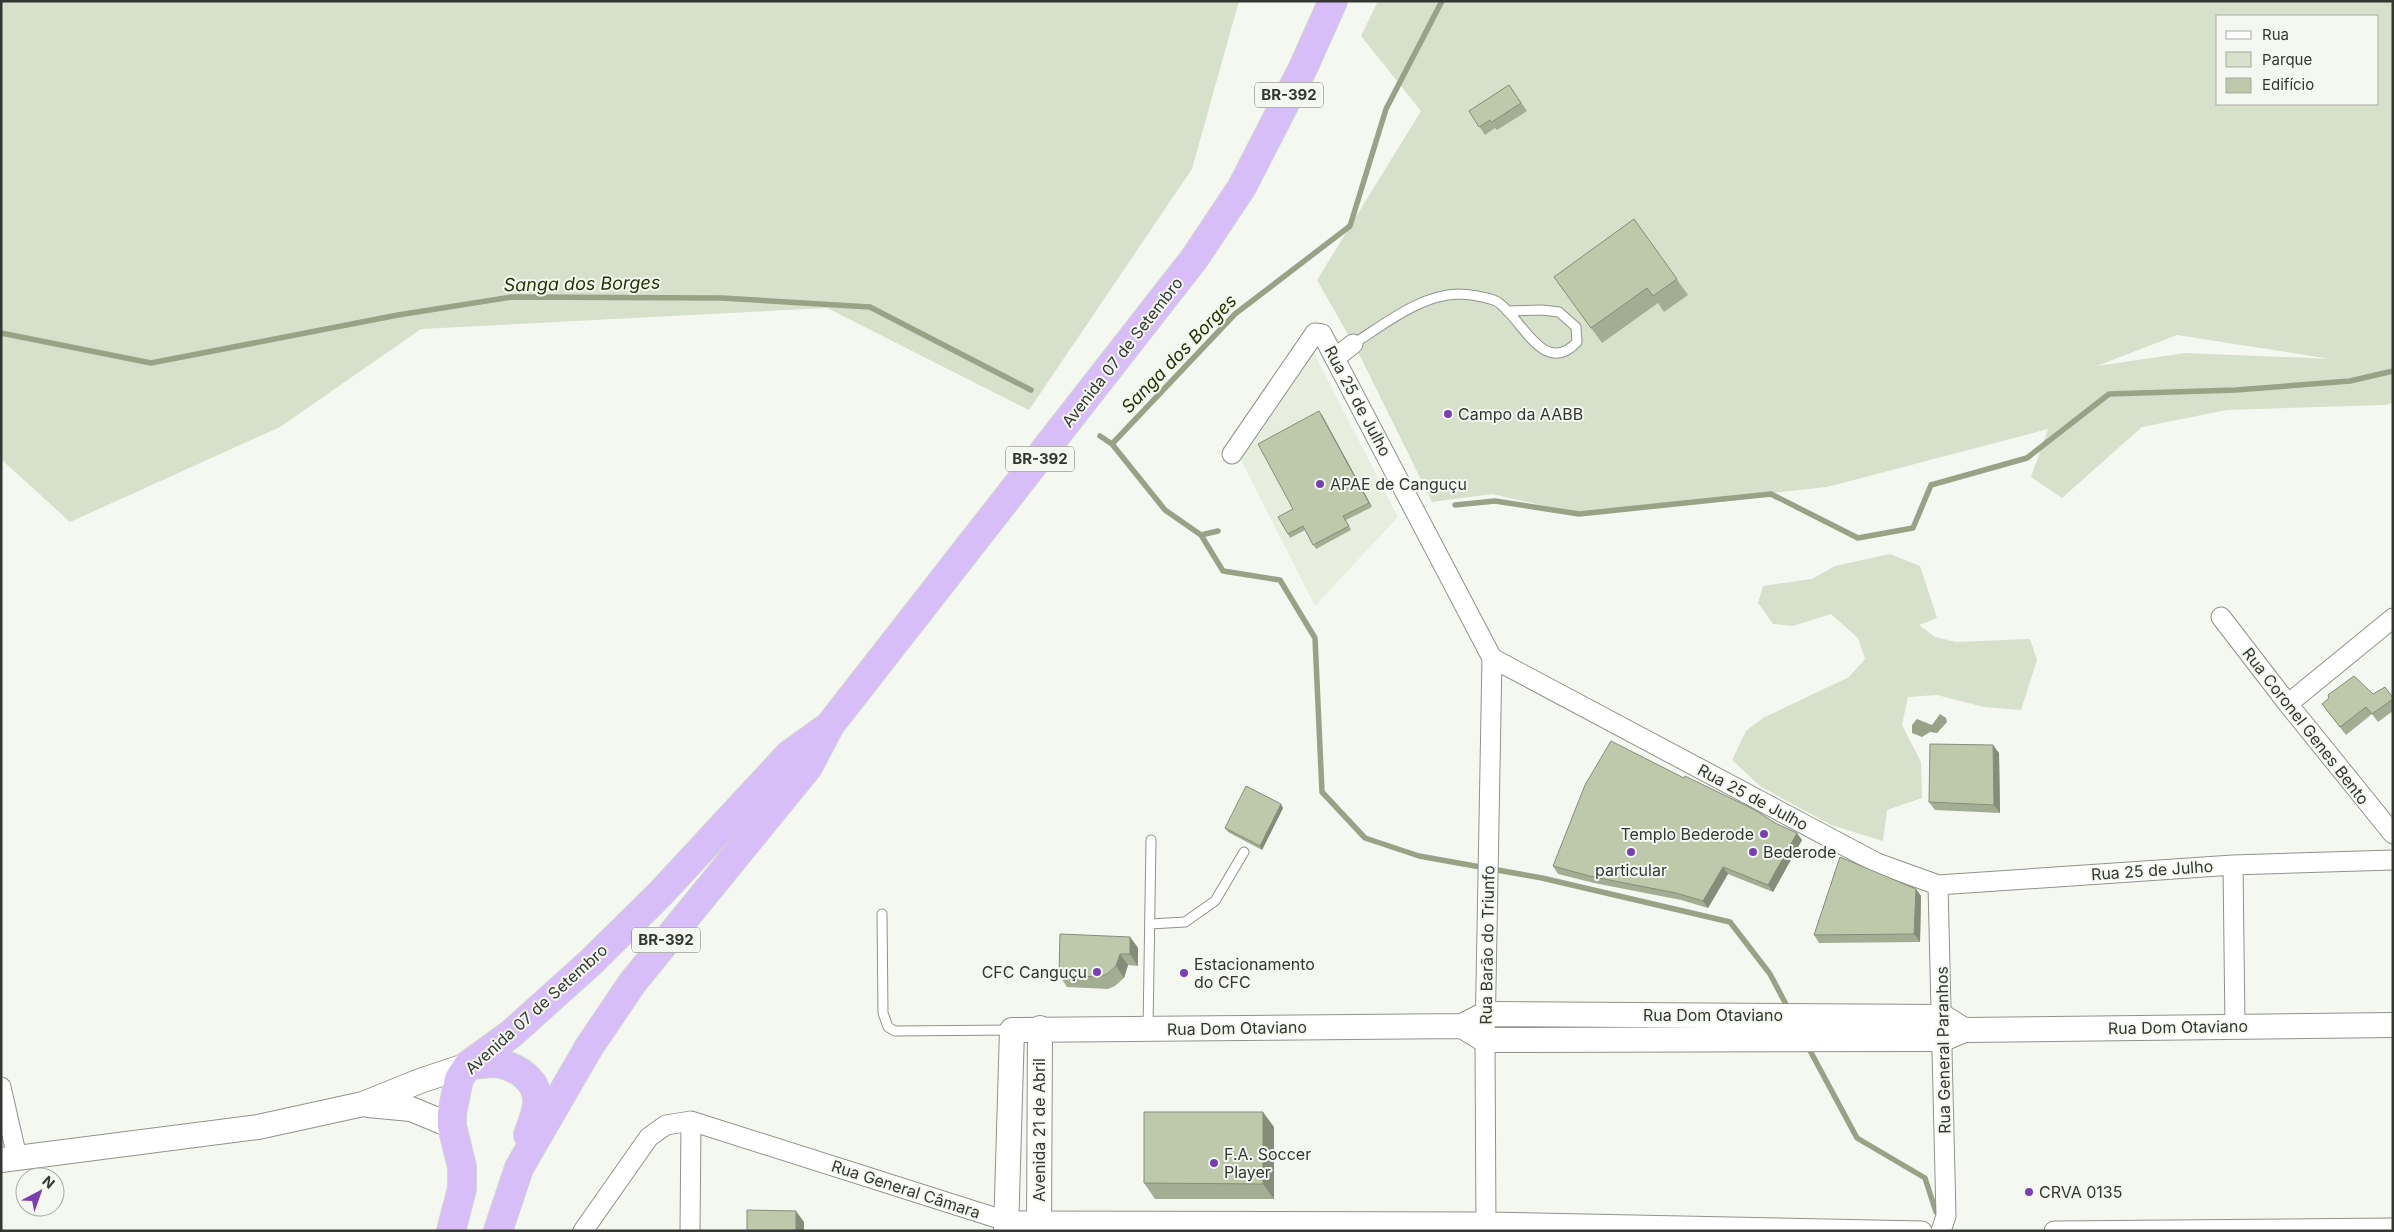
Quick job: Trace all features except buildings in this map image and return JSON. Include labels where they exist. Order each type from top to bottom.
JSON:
[{"type":"highway","name":"Avenida 07 de Setembro","points":[[498,1231],[519,1168],[589,1047],[633,982],[808,767],[830,726],[1183,274],[1242,187],[1303,68],[1333,1]]},
{"type":"highway","name":"Avenida 07 de Setembro","points":[[451,1231],[462,1189],[462,1167],[452,1126],[452,1113],[459,1079],[468,1066],[511,1034],[590,963],[661,893],[789,754],[830,726]]},
{"type":"highway","points":[[468,1066],[494,1063],[511,1067],[526,1076],[536,1088],[537,1105],[519,1168]]},
{"type":"street","name":"Rua 25 de Julho","points":[[1232,454],[1315,333],[1322,334],[1492,658],[1877,863],[1938,884],[2233,865],[2393,860]]},
{"type":"street","points":[[1335,358],[1353,344]]},
{"type":"street","name":"Rua Coronel Genes Bento","points":[[2220,617],[2393,834]]},
{"type":"street","points":[[2288,704],[2393,618]]},
{"type":"street","name":"Rua Barão do Triunfo","points":[[1486,1226],[1485,1040],[1492,658]]},
{"type":"street","points":[[2233,865],[2235,1027]]},
{"type":"street","name":"Rua General Paranhos","points":[[1938,884],[1950,1028],[1947,1226]]},
{"type":"street","name":"Rua Dom Otaviano","points":[[1012,1030],[1040,1028],[1148,1029],[1462,1026],[1486,1014],[1686,1015],[1824,1027],[2393,1025]]},
{"type":"street","points":[[1685,1039],[1686,1015]]},
{"type":"street","points":[[1462,1026],[1485,1040]]},
{"type":"street","name":"Rua Dom Otaviano","points":[[1485,1040],[1685,1039],[1824,1027]]},
{"type":"street","name":"Avenida 21 de Abril","points":[[1039,1226],[1040,1028]]},
{"type":"street","name":"Avenida 21 de Abril","points":[[1006,1226],[1012,1030]]},
{"type":"street","points":[[1,1087],[9,1159],[258,1127],[363,1104],[420,1081],[468,1066]]},
{"type":"street","points":[[363,1104],[411,1109],[452,1126]]},
{"type":"street","points":[[690,1231],[691,1121]]},
{"type":"street","name":"Rua General Câmara","points":[[583,1231],[649,1137],[666,1125],[691,1121],[1006,1226],[1486,1226],[1922,1231]]},
{"type":"street","points":[[2054,1231],[2393,1228]]},
{"type":"lane","points":[[1353,344],[1397,316],[1432,297],[1460,294],[1495,301],[1507,311],[1537,345],[1556,354],[1568,351],[1577,342],[1576,327],[1559,312],[1542,310],[1507,311]]},
{"type":"lane","points":[[1148,1029],[1152,840]]},
{"type":"lane","points":[[1150,924],[1186,922],[1215,901],[1244,852]]},
{"type":"lane","points":[[882,914],[883,1013],[888,1027],[895,1031],[1012,1030]]},
{"type":"shaded area","points":[[1310,345],[1398,517],[1315,606],[1240,458]]},
{"type":"shaded area","points":[[1940,714],[1946,718],[1947,722],[1937,733],[1930,732],[1922,737],[1912,733],[1912,725],[1917,719],[1932,725]]},
{"type":"green space","points":[[1,1],[1239,1],[1192,169],[1029,410],[827,308],[421,329],[280,427],[70,522],[1,459]]},
{"type":"green space","points":[[1378,1],[2393,1],[2393,403],[2384,405],[2227,410],[2142,427],[2062,498],[2031,477],[2048,429],[1827,487],[1579,514],[1492,494],[1432,502],[1358,352],[1317,280],[1421,111],[1361,36]],"holes":[[[2177,335],[2331,359],[2185,353],[2097,366]]]},
{"type":"green space","points":[[1890,554],[1920,566],[1937,618],[1919,625],[1935,637],[1956,642],[2030,639],[2037,660],[2021,710],[1984,707],[1937,695],[1908,697],[1902,725],[1921,762],[1922,798],[1887,810],[1883,841],[1831,825],[1760,786],[1732,760],[1746,731],[1763,718],[1849,677],[1865,659],[1858,638],[1831,614],[1793,626],[1773,624],[1758,603],[1763,586],[1812,579],[1835,566]]},
{"type":"waterway","name":"Sanga dos Borges","points":[[1100,436],[1112,444],[1235,314],[1350,226],[1386,109],[1442,1]]},
{"type":"waterway","name":"Sanga dos Borges","points":[[1,333],[151,363],[398,315],[512,297],[722,298],[870,307],[1031,390]]},
{"type":"waterway","points":[[1455,505],[1495,501],[1579,514],[1771,494],[1858,538],[1913,528],[1931,485],[2027,458],[2109,394],[2236,390],[2350,381],[2393,371]]},
{"type":"waterway","points":[[1112,444],[1165,510],[1201,535],[1218,531]]},
{"type":"waterway","points":[[1201,535],[1223,571],[1280,580],[1315,638],[1322,792],[1365,838],[1419,856],[1542,878],[1730,922],[1770,974],[1789,1010]]},
{"type":"waterway","points":[[1807,1045],[1857,1138],[1925,1178],[1936,1212]]},
{"type":"place","name":"Campo da AABB","points":[[1448,414]]},
{"type":"place","name":"APAE de Canguçu","points":[[1320,484]]},
{"type":"place","name":"Templo Bederode","points":[[1764,834]]},
{"type":"place","name":"particular","points":[[1631,852]]},
{"type":"place","name":"Bederode","points":[[1753,852]]},
{"type":"place","name":"CFC Canguçu","points":[[1097,972]]},
{"type":"place","name":"Estacionamento do CFC","points":[[1184,973]]},
{"type":"place","name":"F.A. Soccer Player","points":[[1214,1163]]},
{"type":"place","name":"CRVA 0135","points":[[2029,1192]]}]
